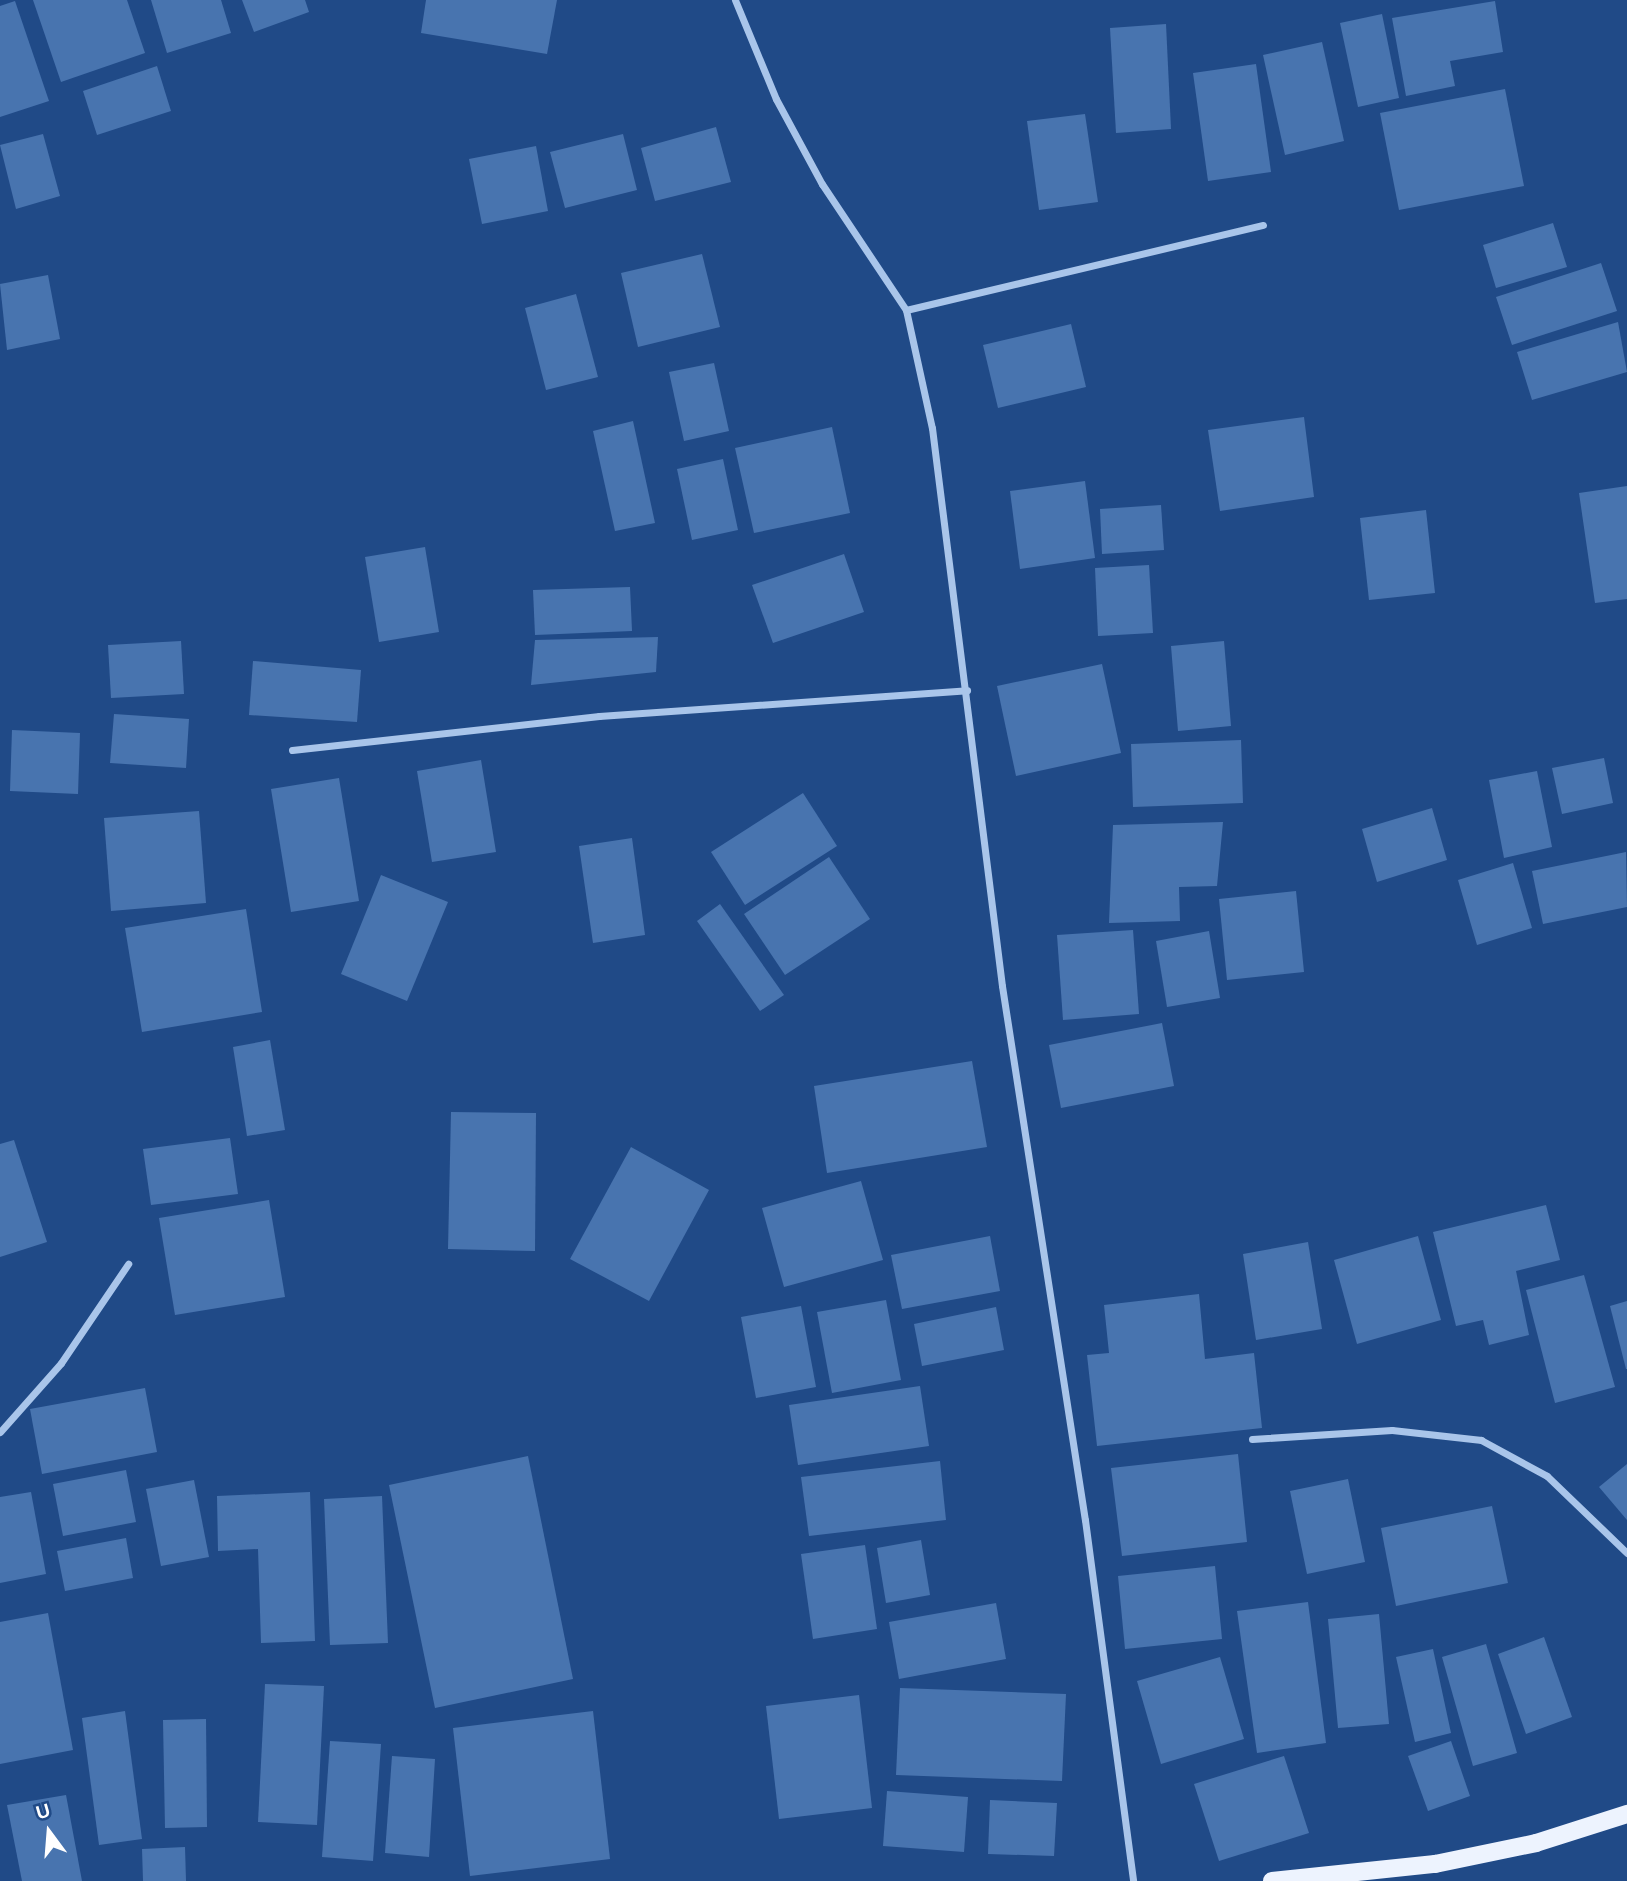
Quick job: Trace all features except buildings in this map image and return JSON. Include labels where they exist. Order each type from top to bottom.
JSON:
[{"type":"main road","points":[[1272,1881],[1435,1864],[1536,1843],[1627,1814]]},
{"type":"street","points":[[734,0],[776,99],[822,184],[906,310],[932,428],[1002,986],[1085,1520],[1132,1881]]},
{"type":"street","points":[[906,310],[1263,225]]},
{"type":"street","points":[[292,750],[599,716],[967,691]]},
{"type":"street","points":[[0,1432],[61,1363],[128,1264]]},
{"type":"street","points":[[1252,1439],[1392,1430],[1481,1440],[1547,1476],[1627,1553]]}]
